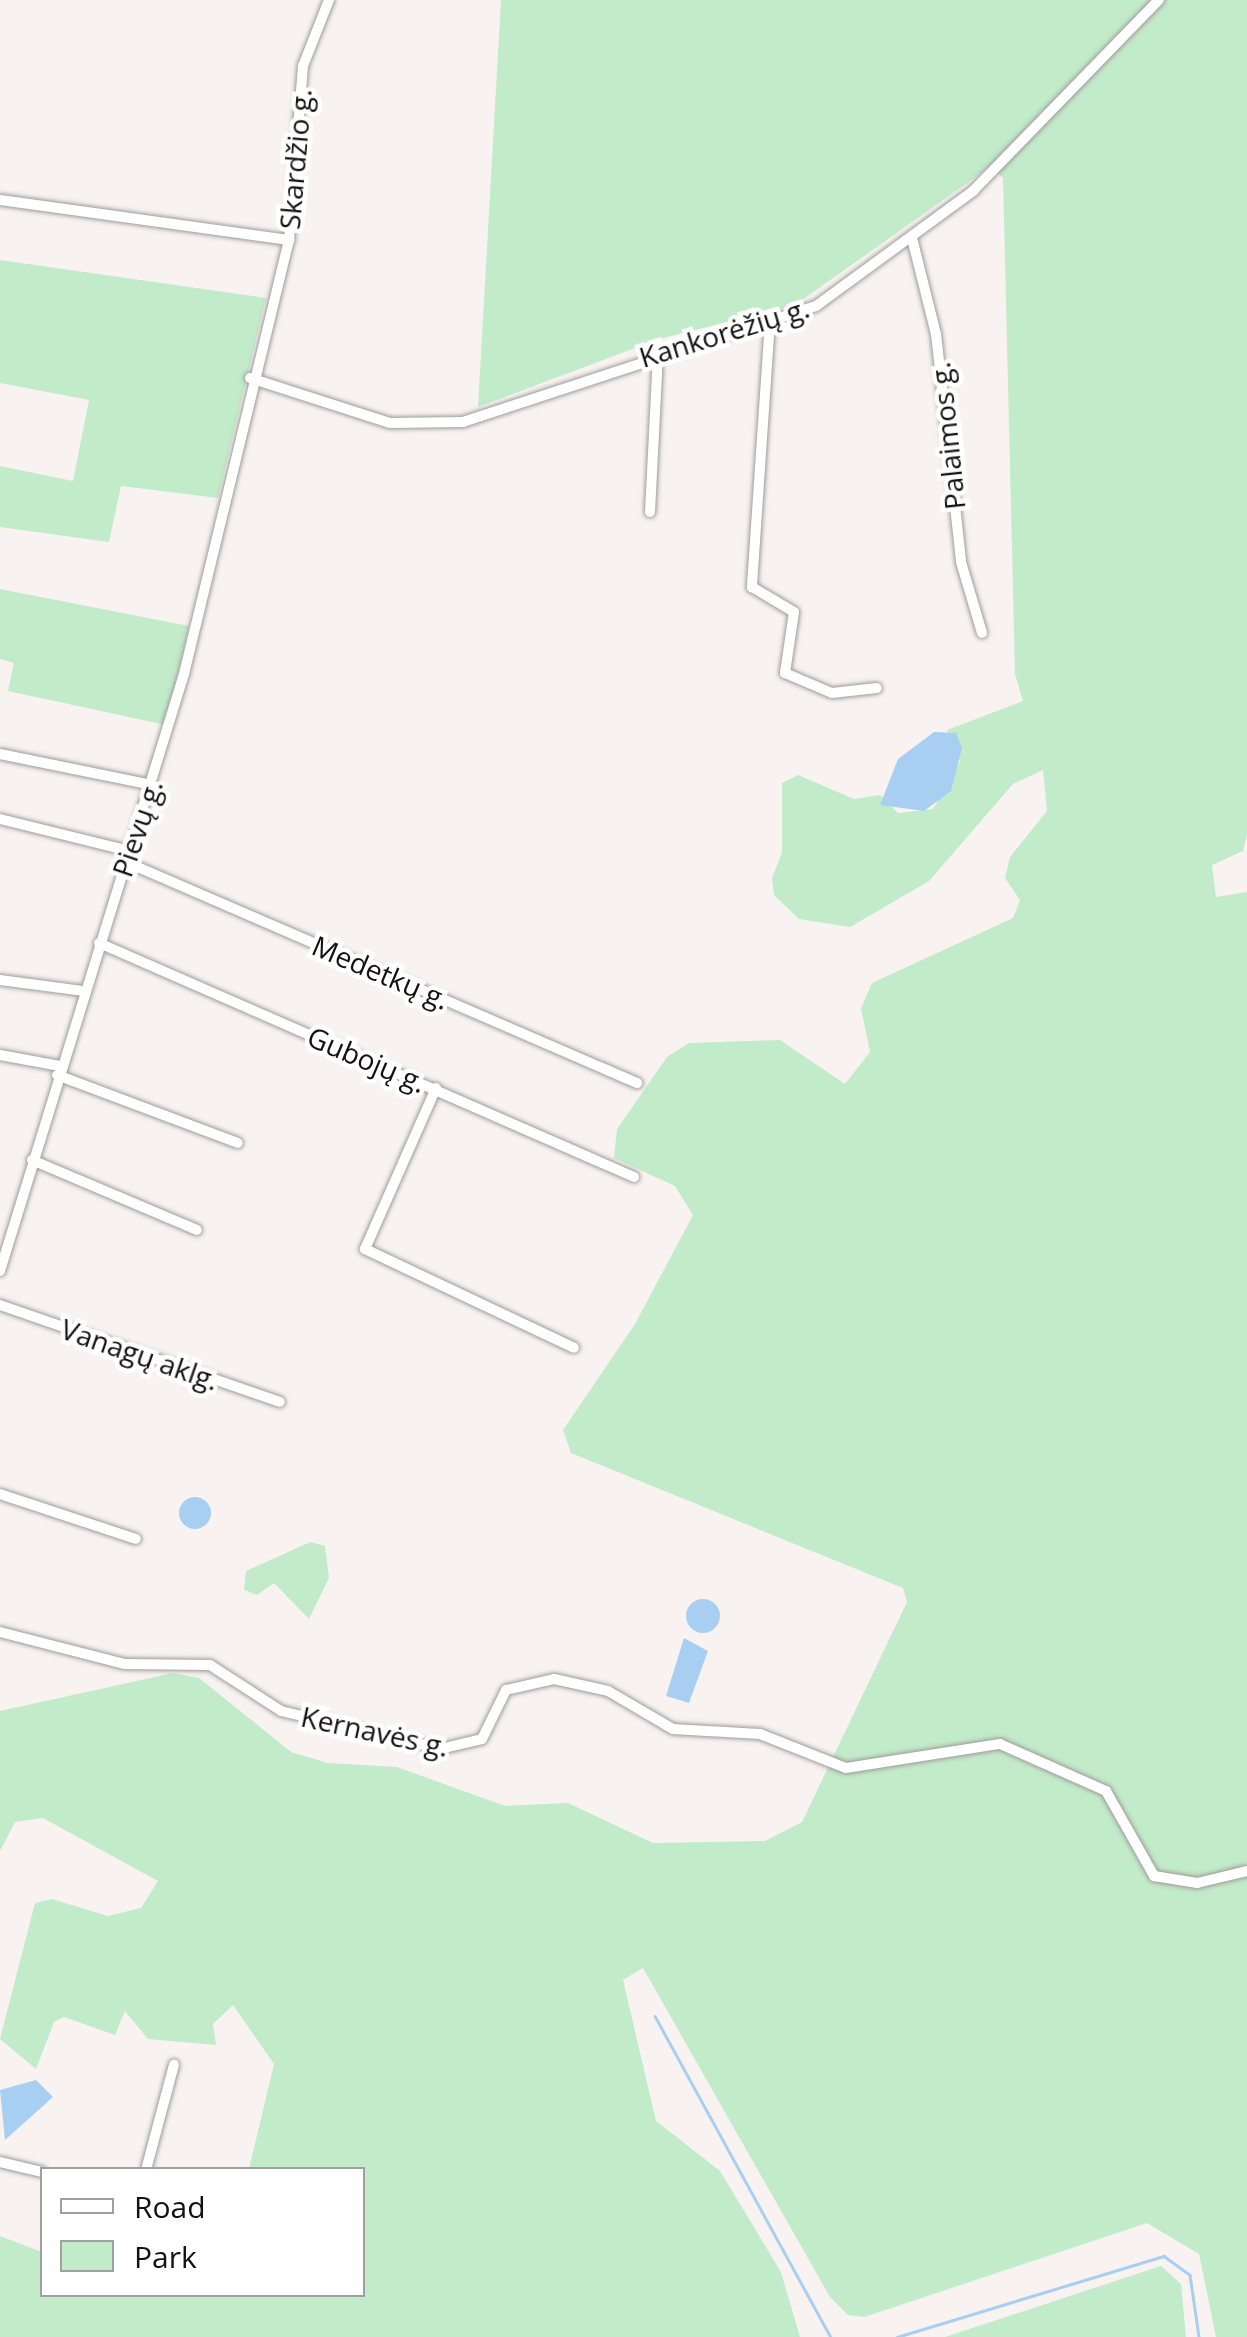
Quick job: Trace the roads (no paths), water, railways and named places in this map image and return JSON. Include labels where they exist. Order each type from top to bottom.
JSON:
[{"type":"street","name":"Skardžio g.","points":[[250,378],[289,240],[303,66],[329,0]]},
{"type":"street","name":"Kankorėžių g.","points":[[250,378],[426,427],[770,322],[830,298],[990,175],[1159,0]]},
{"type":"street","points":[[0,200],[289,240]]},
{"type":"street","name":"Palaimos g.","points":[[912,238],[936,334],[961,562],[982,634]]},
{"type":"street","points":[[770,322],[752,587],[794,612],[782,665],[789,677],[832,693],[876,688]]},
{"type":"street","points":[[650,512],[658,354]]},
{"type":"street","name":"Pievų g.","points":[[0,1271],[58,1070],[153,785],[250,378]]},
{"type":"street","points":[[0,754],[153,785]]},
{"type":"street","name":"Medetkų g.","points":[[0,819],[127,856],[637,1082]]},
{"type":"street","name":"Gubojų g.","points":[[99,944],[634,1176]]},
{"type":"street","points":[[0,980],[84,991]]},
{"type":"street","points":[[0,1056],[58,1070],[238,1143]]},
{"type":"street","points":[[436,1088],[364,1249],[574,1348]]},
{"type":"street","points":[[32,1160],[196,1230]]},
{"type":"street","name":"Vanagų aklg.","points":[[0,1305],[280,1402]]},
{"type":"street","points":[[0,1494],[136,1539]]},
{"type":"street","name":"Kernavės g.","points":[[0,1632],[125,1664],[210,1665],[281,1711],[440,1749],[482,1739],[506,1690],[554,1679],[608,1692],[673,1728],[760,1734],[846,1768],[1000,1744],[1106,1791],[1154,1876],[1197,1883],[1247,1871]]},
{"type":"street","points":[[147,2167],[174,2065]]},
{"type":"street","points":[[0,2162],[40,2172]]},
{"type":"water","points":[[934,732],[956,733],[962,748],[951,791],[924,811],[880,805],[898,759]]},
{"type":"water","points":[[195,1497],[206,1502],[211,1513],[206,1524],[195,1529],[184,1524],[179,1513],[184,1502]]},
{"type":"water","points":[[703,1599],[715,1604],[720,1616],[715,1628],[703,1633],[691,1628],[686,1616],[691,1604]]},
{"type":"water","points":[[684,1638],[708,1651],[689,1703],[666,1696]]},
{"type":"water","points":[[36,2080],[53,2097],[5,2140],[0,2090]]},
{"type":"waterway","points":[[655,2016],[831,2337]]},
{"type":"waterway","points":[[897,2337],[1164,2256],[1190,2275],[1199,2337]]}]
